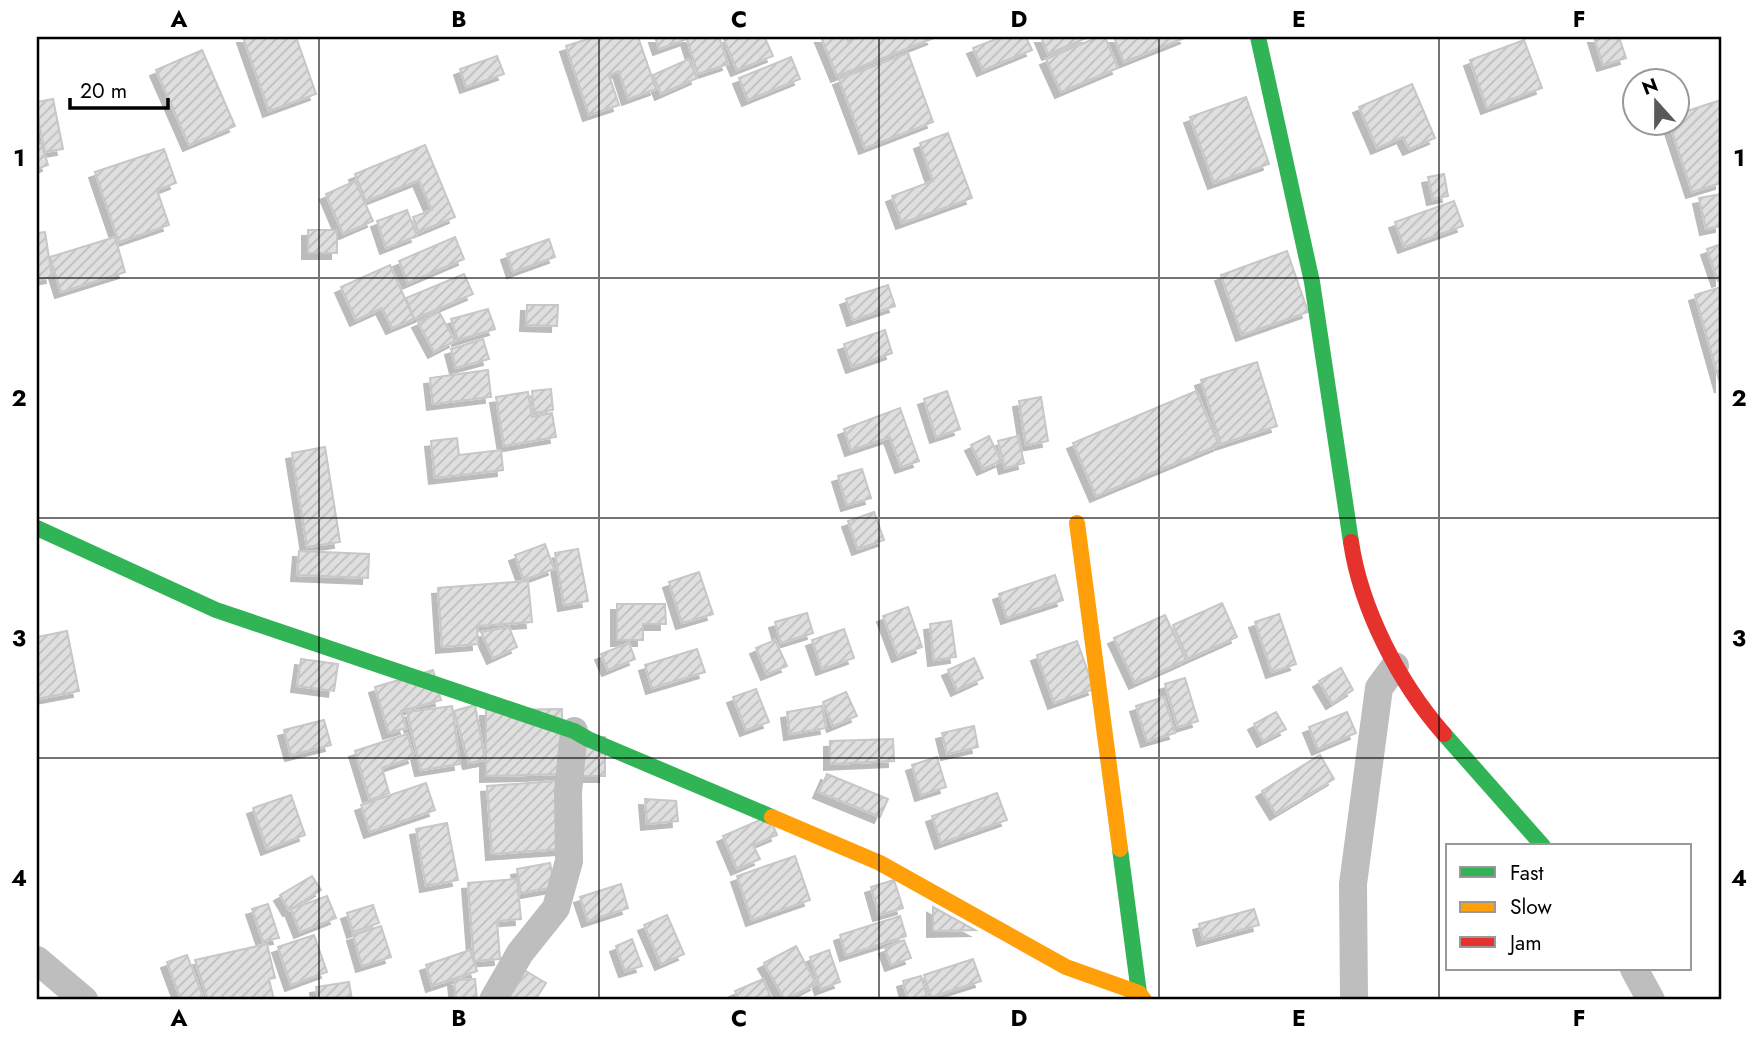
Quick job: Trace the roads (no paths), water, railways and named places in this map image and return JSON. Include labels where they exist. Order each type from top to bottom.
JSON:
[{"type":"street","points":[[1258,37],[1312,282],[1356,573],[1395,666],[1441,731],[1541,844]]},
{"type":"street","points":[[37,528],[216,610],[574,731],[880,863],[1066,967],[1142,997],[1077,523]]},
{"type":"street","points":[[1354,1000],[1353,884],[1379,688],[1395,666]]},
{"type":"street","points":[[493,1000],[520,953],[555,908],[569,861],[568,792],[574,731]]},
{"type":"street","points":[[37,960],[84,1000]]},
{"type":"street","points":[[1635,970],[1651,1000]]}]
